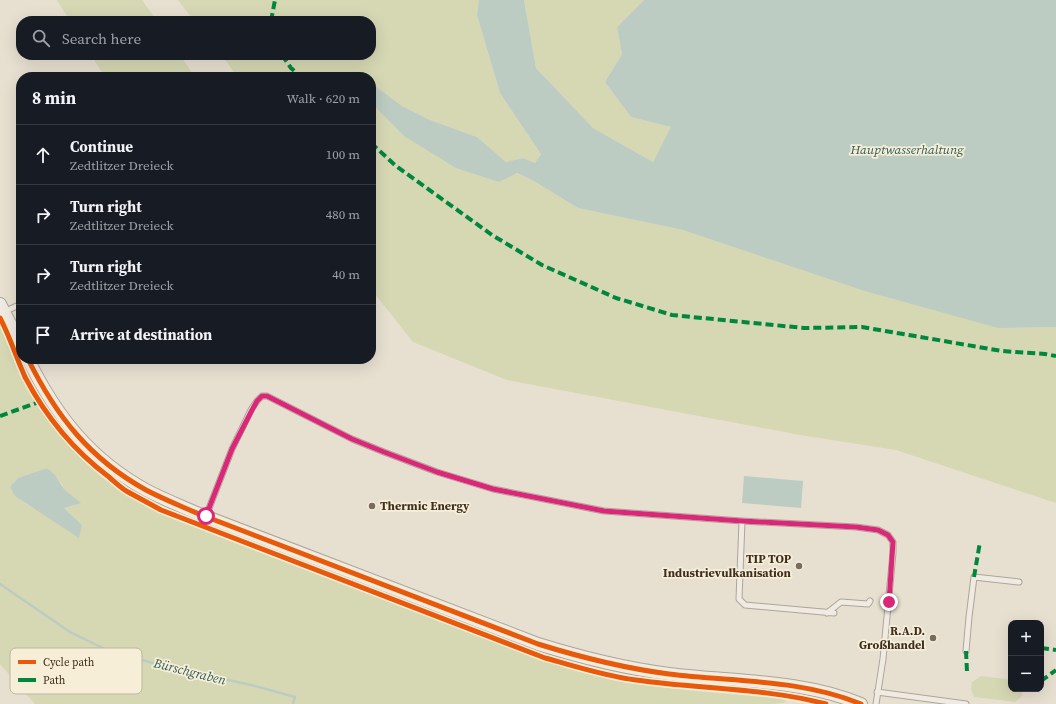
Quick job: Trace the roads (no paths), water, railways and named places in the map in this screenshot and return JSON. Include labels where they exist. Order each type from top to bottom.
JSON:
[{"type":"street","points":[[2,308],[16,335]]},
{"type":"street","points":[[31,364],[59,414],[92,451],[125,477],[146,490],[206,516],[538,644],[586,659],[664,673],[807,688],[839,696],[861,704]]},
{"type":"lane","points":[[2,308],[16,305]]},
{"type":"lane","points":[[206,516],[232,449],[257,401],[262,396],[267,396],[352,439],[437,472],[493,489],[604,511],[742,521],[856,527],[878,530],[888,535],[893,542],[893,553],[883,659],[876,704]]},
{"type":"lane","points":[[742,521],[739,600],[745,605],[834,613]]},
{"type":"lane","points":[[966,651],[974,577],[1020,582]]},
{"type":"lane","points":[[827,613],[840,602],[868,604],[870,601]]},
{"type":"lane","points":[[877,692],[966,704]]},
{"type":"water","name":"Hauptwasserhaltung","points":[[479,0],[524,0],[536,68],[593,128],[653,162],[671,127],[631,117],[605,82],[622,54],[617,27],[644,0],[1056,0],[1056,327],[998,328],[865,291],[683,230],[578,208],[532,180],[517,173],[499,182],[456,168],[404,136],[376,108],[376,87],[402,106],[430,120],[477,137],[506,162],[523,158],[535,163],[541,154],[500,93],[477,15]]},
{"type":"water","points":[[47,468],[55,475],[64,489],[81,503],[64,508],[82,525],[79,538],[15,496],[10,487],[18,478]]},
{"type":"water","points":[[744,476],[803,481],[801,508],[742,503]]},
{"type":"waterway","name":"Bürschgraben","points":[[0,584],[70,632],[103,648]]},
{"type":"waterway","name":"Bürschgraben","points":[[142,660],[251,685],[295,697],[293,704]]},
{"type":"place","name":"Thermic Energy","points":[[372,506]]},
{"type":"place","name":"TIP TOP Industrievulkanisation","points":[[799,566]]},
{"type":"place","name":"R.A.D. Großhandel","points":[[933,638]]}]
